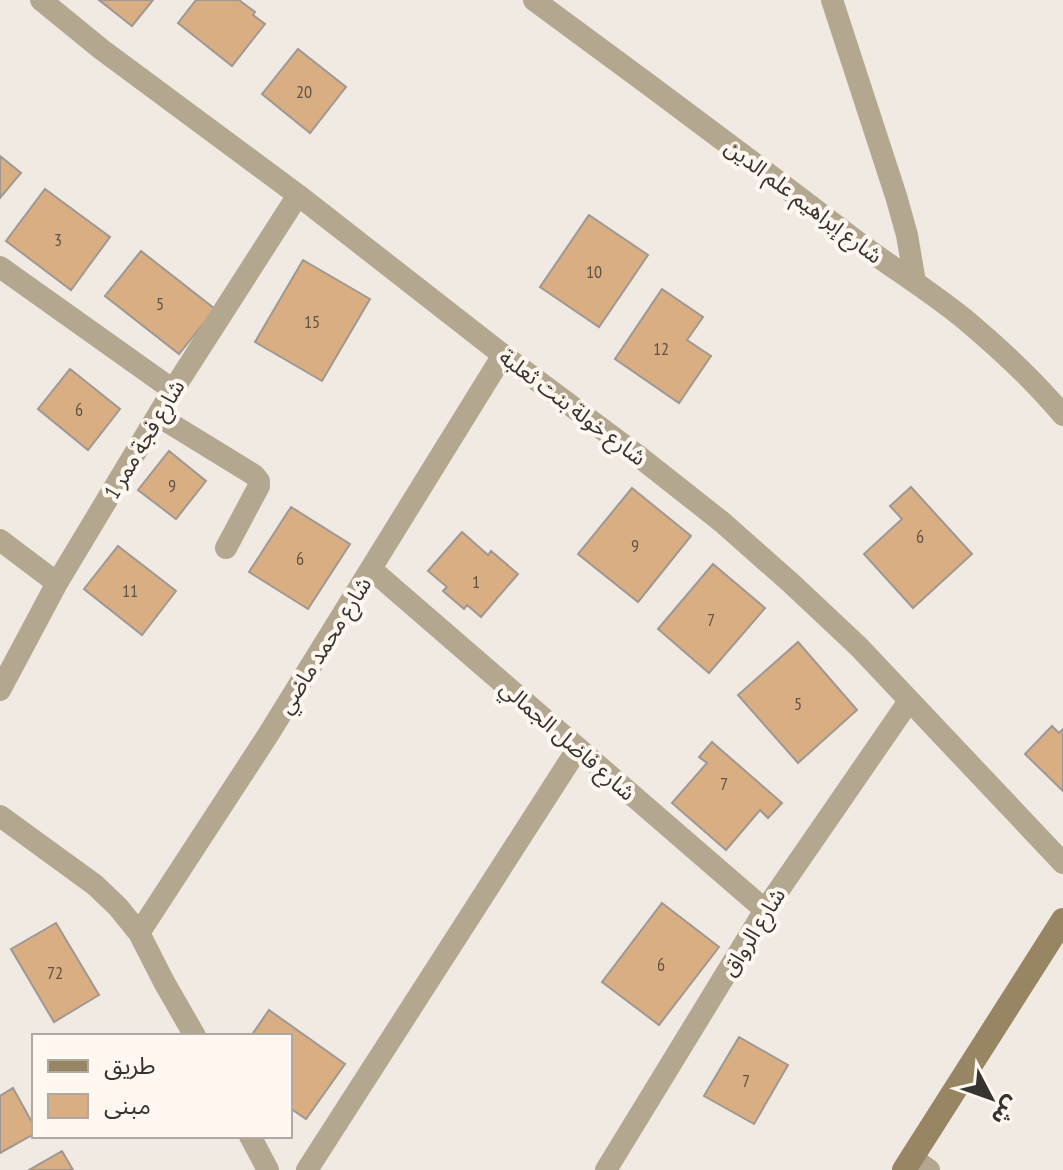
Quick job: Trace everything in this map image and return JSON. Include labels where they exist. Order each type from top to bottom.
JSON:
[{"type":"street","name":"شارع خولة بنت ثعلبة","points":[[41,0],[722,522],[859,647],[1063,863]]},
{"type":"street","name":"شارع إبراهيم علم الدين","points":[[534,0],[968,322],[1063,415]]},
{"type":"street","points":[[832,0],[900,209],[915,282]]},
{"type":"street","name":"شارع فجة ممر 1","points":[[0,690],[57,583],[173,390],[298,195]]},
{"type":"street","points":[[0,267],[173,390]]},
{"type":"street","name":"شارع محمد ماضي","points":[[139,933],[268,735],[503,355]]},
{"type":"street","points":[[158,416],[259,481],[226,548]]},
{"type":"street","points":[[0,540],[57,583]]},
{"type":"street","name":"شارع فاضل الجمالي","points":[[371,569],[765,910]]},
{"type":"street","name":"شارع الرواق","points":[[606,1170],[765,910],[909,701]]},
{"type":"street","points":[[307,1170],[578,748]]},
{"type":"street","points":[[0,816],[95,885],[118,907],[139,933],[194,1034]]},
{"type":"street","points":[[915,1166],[1063,920]]},
{"type":"street","points":[[251,1138],[268,1170]]},
{"type":"building","points":[[99,0],[153,0],[132,26]]},
{"type":"building","points":[[196,0],[239,0],[265,24],[232,66],[178,23]]},
{"type":"building","points":[[298,49],[346,87],[310,133],[262,94]]},
{"type":"building","points":[[0,156],[21,173],[0,198]]},
{"type":"building","points":[[45,189],[110,237],[71,290],[6,241]]},
{"type":"building","points":[[589,215],[648,255],[599,327],[540,287]]},
{"type":"building","points":[[141,251],[215,309],[179,354],[105,296]]},
{"type":"building","points":[[303,260],[370,299],[322,381],[255,342]]},
{"type":"building","points":[[662,289],[703,317],[687,340],[711,356],[679,403],[615,359]]},
{"type":"building","points":[[70,369],[120,409],[88,450],[38,409]]},
{"type":"building","points":[[169,451],[206,481],[176,519],[138,490]]},
{"type":"building","points":[[911,487],[972,554],[913,608],[864,554],[902,519],[890,506]]},
{"type":"building","points":[[632,488],[691,536],[638,602],[578,554]]},
{"type":"building","points":[[291,507],[350,544],[308,609],[249,572]]},
{"type":"building","points":[[462,532],[488,555],[491,551],[518,574],[481,617],[467,605],[464,609],[443,591],[447,587],[428,571]]},
{"type":"building","points":[[118,546],[176,591],[142,635],[84,589]]},
{"type":"building","points":[[713,564],[765,608],[709,673],[658,629]]},
{"type":"building","points":[[798,642],[857,710],[798,763],[738,695]]},
{"type":"building","points":[[1052,726],[1059,733],[1063,729],[1063,791],[1025,754]]},
{"type":"building","points":[[712,742],[782,803],[768,818],[760,810],[726,850],[672,803],[707,763],[699,757]]},
{"type":"building","points":[[662,903],[719,947],[659,1025],[602,982]]},
{"type":"building","points":[[56,923],[99,995],[54,1022],[11,949]]},
{"type":"building","points":[[269,1010],[345,1064],[306,1119],[292,1109],[292,1034],[252,1034]]},
{"type":"building","points":[[739,1037],[788,1065],[754,1124],[704,1096]]},
{"type":"building","points":[[13,1088],[32,1122],[32,1135],[0,1153],[0,1096]]},
{"type":"building","points":[[62,1151],[73,1170],[29,1170]]}]
